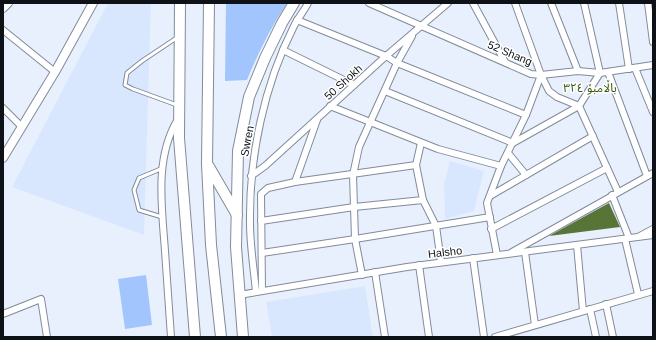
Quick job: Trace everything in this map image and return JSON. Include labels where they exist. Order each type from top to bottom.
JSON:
[{"type":"highway","points":[[179,3],[179,138],[195,337]]},
{"type":"highway","points":[[209,3],[207,164],[211,245],[221,337]]},
{"type":"highway","points":[[243,337],[236,248],[238,151],[249,97],[265,58],[282,23],[294,3]]},
{"type":"highway","points":[[207,164],[237,215]]},
{"type":"street","points":[[3,8],[8,3]]},
{"type":"street","points":[[3,158],[55,72],[93,3]]},
{"type":"street","name":"Swren","points":[[259,292],[250,224],[251,176],[266,99],[283,50],[297,20],[308,3]]},
{"type":"street","name":"52 Shang","points":[[369,3],[531,74],[541,75],[578,71],[600,73],[653,65]]},
{"type":"street","name":"50 Shokh","points":[[251,176],[448,3]]},
{"type":"street","points":[[474,3],[505,62]]},
{"type":"street","points":[[515,3],[541,75],[549,90],[557,97],[580,106],[607,168],[627,239],[638,294]]},
{"type":"street","points":[[551,3],[578,71]]},
{"type":"street","points":[[513,142],[580,106],[600,73],[584,3]]},
{"type":"street","points":[[619,3],[632,68],[653,112]]},
{"type":"street","points":[[648,3],[653,42]]},
{"type":"street","points":[[297,20],[386,56],[397,63],[526,115]]},
{"type":"street","points":[[3,30],[55,72]]},
{"type":"street","points":[[362,275],[355,240],[353,174],[360,147],[397,63],[415,31]]},
{"type":"street","points":[[283,50],[354,85]]},
{"type":"street","points":[[608,72],[647,176]]},
{"type":"street","points":[[497,255],[487,203],[501,166],[526,115],[541,75]]},
{"type":"street","points":[[385,90],[513,142]]},
{"type":"street","points":[[330,106],[438,149],[501,166]]},
{"type":"street","points":[[3,108],[22,127]]},
{"type":"street","points":[[171,337],[162,217],[161,182],[167,142],[180,111]]},
{"type":"street","points":[[295,182],[318,117]]},
{"type":"street","points":[[490,196],[593,136]]},
{"type":"street","points":[[421,142],[416,165],[423,200],[436,226],[442,262]]},
{"type":"street","points":[[508,153],[526,175]]},
{"type":"street","points":[[259,292],[262,253],[261,194],[268,188],[295,182],[416,165]]},
{"type":"street","points":[[491,229],[607,168]]},
{"type":"street","points":[[509,254],[653,173]]},
{"type":"street","points":[[261,221],[354,207],[423,200]]},
{"type":"street","points":[[262,253],[355,240],[490,217]]},
{"type":"street","points":[[638,237],[653,228]]},
{"type":"street","name":"Halsho","points":[[240,295],[419,265],[653,235]]},
{"type":"street","points":[[577,245],[584,311]]},
{"type":"street","points":[[525,252],[535,325]]},
{"type":"street","points":[[473,258],[484,337]]},
{"type":"street","points":[[419,265],[429,337]]},
{"type":"street","points":[[375,272],[384,337]]},
{"type":"street","points":[[495,337],[653,290]]},
{"type":"street","points":[[3,314],[41,299],[47,337]]},
{"type":"street","points":[[606,304],[613,337]]},
{"type":"street","points":[[590,309],[596,337]]},
{"type":"lane","points":[[180,36],[142,61],[127,73],[125,85],[180,111]]},
{"type":"lane","points":[[162,217],[139,210],[134,190],[139,178],[163,168]]},
{"type":"shaded area","points":[[108,3],[151,3],[144,235],[12,187]]},
{"type":"shaded area","points":[[226,3],[287,3],[265,40],[247,80],[225,81]]},
{"type":"shaded area","points":[[450,161],[484,171],[474,211],[445,219],[444,184]]},
{"type":"shaded area","points":[[146,275],[152,325],[125,329],[118,279]]},
{"type":"shaded area","points":[[365,286],[373,337],[272,337],[266,302]]},
{"type":"building","points":[[609,203],[620,227],[549,236]]},
{"type":"district","name":"باڵامبۆ ٣٢٤","points":[[590,88]]}]
